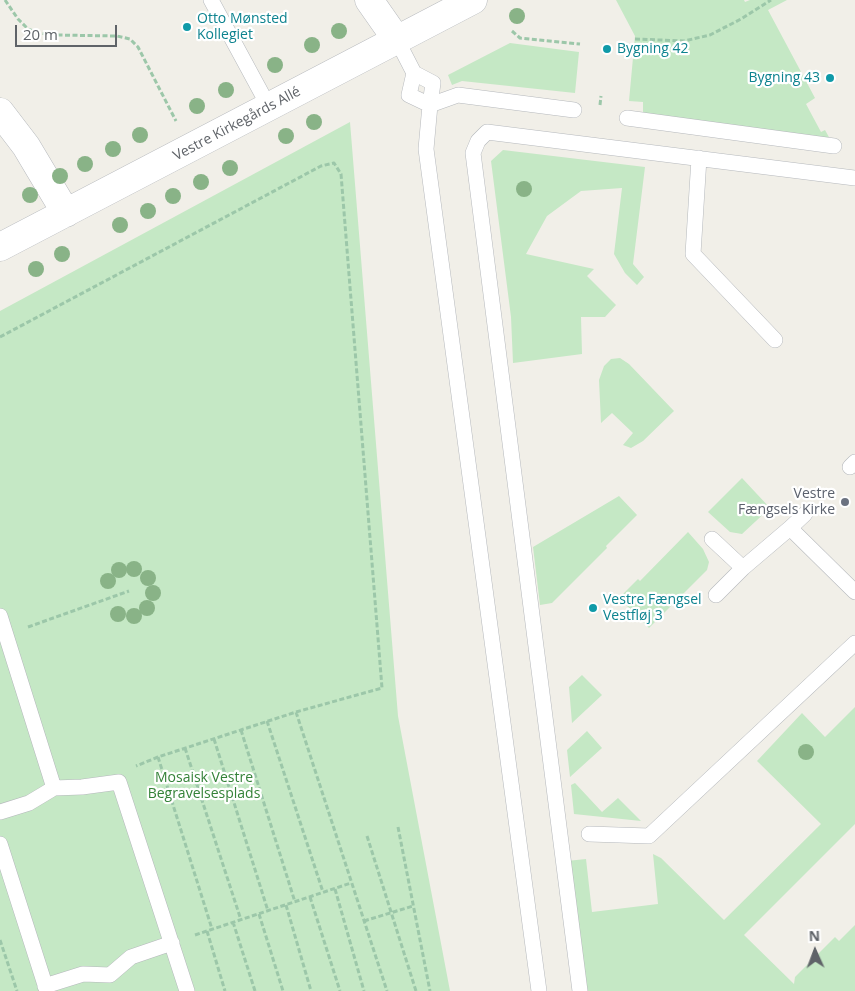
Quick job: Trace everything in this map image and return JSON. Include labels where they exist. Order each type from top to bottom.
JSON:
[{"type":"street","points":[[369,0],[398,40]]},
{"type":"street","name":"Vestre Kirkegårds Allé","points":[[0,247],[473,0]]},
{"type":"street","points":[[0,112],[26,146],[66,213]]},
{"type":"lane","points":[[211,0],[269,107]]},
{"type":"lane","points":[[398,40],[414,73],[433,83],[426,149],[539,991]]},
{"type":"lane","points":[[414,73],[409,95],[430,105],[458,96],[574,110]]},
{"type":"lane","points":[[627,118],[834,146]]},
{"type":"lane","points":[[580,991],[473,153],[478,141],[487,132],[855,178]]},
{"type":"lane","points":[[699,158],[693,254],[774,340]]},
{"type":"lane","points":[[716,595],[743,568],[805,514]]},
{"type":"lane","points":[[790,528],[855,592]]},
{"type":"lane","points":[[712,539],[743,568]]},
{"type":"lane","points":[[0,616],[54,788]]},
{"type":"lane","points":[[589,834],[649,836],[855,643]]},
{"type":"lane","points":[[0,812],[29,803],[54,788],[82,787],[119,782],[187,991]]},
{"type":"lane","points":[[0,844],[46,989],[83,974],[110,975],[131,957],[172,943]]},
{"type":"path","points":[[5,0],[18,19],[28,29],[39,33],[118,36],[130,39],[138,47],[190,148]]},
{"type":"path","points":[[635,39],[684,41],[710,35],[741,19],[771,0]]},
{"type":"path","points":[[512,31],[520,38],[580,44]]},
{"type":"path","points":[[0,337],[321,166],[334,163],[341,174],[382,688],[296,712],[158,757],[124,770],[119,782]]},
{"type":"path","points":[[6,634],[129,591]]},
{"type":"path","points":[[296,712],[386,991]]},
{"type":"path","points":[[267,722],[323,892]]},
{"type":"path","points":[[241,730],[295,902]]},
{"type":"path","points":[[214,739],[268,911]]},
{"type":"path","points":[[185,748],[241,920]]},
{"type":"path","points":[[158,757],[212,929]]},
{"type":"path","points":[[398,827],[430,991]]},
{"type":"path","points":[[367,836],[416,991]]},
{"type":"path","points":[[172,943],[351,883]]},
{"type":"path","points":[[335,888],[364,991]]},
{"type":"path","points":[[310,897],[340,991]]},
{"type":"path","points":[[286,905],[311,991]]},
{"type":"path","points":[[364,921],[414,906]]},
{"type":"path","points":[[259,914],[283,991]]},
{"type":"path","points":[[233,922],[255,991]]},
{"type":"path","points":[[207,931],[225,991]]},
{"type":"path","points":[[0,940],[17,991]]},
{"type":"green space","points":[[616,0],[744,0],[745,2],[750,0],[787,0],[768,10],[815,98],[806,104],[821,132],[825,130],[830,139],[643,113],[643,102],[629,101],[635,36]]},
{"type":"green space","points":[[510,43],[579,52],[575,93],[462,81],[452,85],[448,75]]},
{"type":"green space","name":"Mosaisk Vestre Begravelsesplads","points":[[350,122],[398,716],[450,991],[0,991],[0,311]]},
{"type":"green space","points":[[503,150],[645,167],[633,264],[644,277],[637,285],[625,273],[614,254],[622,188],[581,191],[547,216],[526,254],[594,269],[587,276],[616,305],[605,317],[581,317],[582,354],[513,363],[511,317],[491,161]]},
{"type":"green space","points":[[620,358],[629,364],[674,411],[643,441],[631,448],[623,445],[633,433],[612,413],[601,423],[599,380],[604,366],[611,359]]},
{"type":"green space","points":[[742,478],[770,508],[742,534],[730,532],[708,512]]},
{"type":"green space","points":[[619,496],[637,515],[552,603],[540,605],[533,547]]},
{"type":"green space","points":[[688,532],[703,549],[709,562],[707,570],[649,628],[619,598],[638,579],[640,581]]},
{"type":"green space","points":[[582,675],[602,695],[572,723],[569,687]]},
{"type":"green space","points":[[855,707],[855,824],[744,935],[794,984],[795,977],[835,937],[839,941],[855,925],[855,991],[584,991],[567,861],[586,859],[592,912],[658,904],[653,854],[661,858],[724,920],[821,824],[757,761],[802,713],[825,737]]},
{"type":"green space","points":[[587,731],[602,748],[570,777],[567,750]]},
{"type":"green space","points":[[575,783],[602,812],[618,798],[641,821],[574,814],[571,785]]},
{"type":"place","name":"Otto Mønsted Kollegiet","points":[[187,27]]},
{"type":"place","name":"Bygning 42","points":[[607,49]]},
{"type":"place","name":"Bygning 43","points":[[830,78]]},
{"type":"place","name":"Vestre Fængsels Kirke","points":[[845,502]]},
{"type":"place","name":"Vestre Fængsel Vestfløj 3","points":[[593,608]]}]
